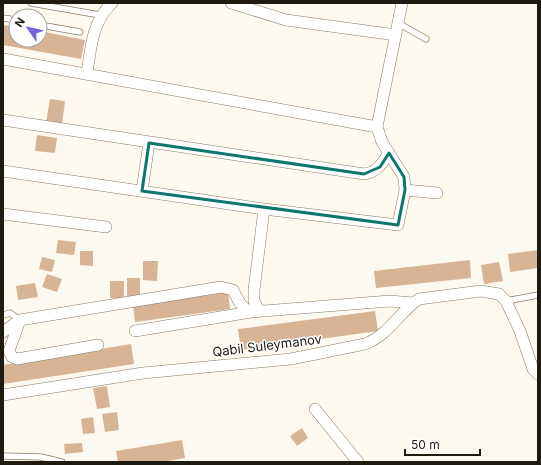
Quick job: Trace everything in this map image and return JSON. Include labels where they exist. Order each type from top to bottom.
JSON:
[{"type":"street","points":[[87,73],[94,32],[100,15],[112,3]]},
{"type":"street","points":[[231,3],[256,6],[286,20],[396,35]]},
{"type":"street","points":[[3,171],[264,209],[398,225],[405,190],[404,177],[382,142],[377,126],[402,3]]},
{"type":"street","points":[[3,59],[377,126]]},
{"type":"street","points":[[3,120],[364,174],[371,173],[380,167],[389,153]]},
{"type":"street","points":[[142,191],[149,143]]},
{"type":"street","points":[[405,190],[437,193]]},
{"type":"street","points":[[255,311],[254,290],[264,209]]},
{"type":"street","points":[[3,214],[106,227]]},
{"type":"street","points":[[3,332],[20,320],[221,287],[233,290],[239,302],[246,309],[255,311]]},
{"type":"street","name":"Qabil Suleymanov","points":[[3,395],[142,374],[291,359],[366,344],[376,340],[385,333],[413,303],[425,297],[481,291],[499,294],[506,301]]},
{"type":"street","points":[[135,331],[255,311],[390,301],[413,303]]},
{"type":"street","points":[[506,301],[520,331],[533,369],[538,374]]},
{"type":"street","points":[[20,320],[9,351],[12,357],[17,359],[98,345]]},
{"type":"street","points":[[315,409],[358,462]]},
{"type":"lane","points":[[31,3],[100,15]]},
{"type":"lane","points":[[398,22],[426,39]]},
{"type":"lane","points":[[48,26],[80,32]]},
{"type":"lane","points":[[506,301],[538,295]]},
{"type":"lane","points":[[3,314],[10,314],[20,320]]},
{"type":"lane","points":[[3,456],[41,457],[62,462]]},
{"type":"highlighted area","points":[[149,143],[364,174],[380,167],[389,153],[404,177],[405,190],[398,225],[142,191]]},
{"type":"building","points":[[3,25],[8,26],[8,46],[3,45]]},
{"type":"building","points":[[48,33],[85,40],[81,59],[20,48],[48,48]]},
{"type":"building","points":[[50,99],[65,101],[62,125],[46,122]]},
{"type":"building","points":[[37,135],[57,138],[55,153],[35,151]]},
{"type":"building","points":[[58,240],[76,242],[74,255],[56,253]]},
{"type":"building","points":[[538,250],[538,268],[510,272],[508,254]]},
{"type":"building","points":[[80,251],[93,251],[93,266],[80,265]]},
{"type":"building","points":[[42,257],[55,260],[52,272],[39,269]]},
{"type":"building","points":[[470,260],[471,278],[376,288],[374,271]]},
{"type":"building","points":[[143,261],[158,261],[157,281],[143,280]]},
{"type":"building","points":[[499,262],[503,281],[484,284],[481,265]]},
{"type":"building","points":[[47,274],[62,279],[57,292],[42,287]]},
{"type":"building","points":[[127,278],[140,278],[140,296],[127,296]]},
{"type":"building","points":[[110,281],[124,281],[124,298],[110,298]]},
{"type":"building","points":[[35,283],[38,297],[18,300],[16,286]]},
{"type":"building","points":[[228,292],[230,309],[135,322],[133,306]]},
{"type":"building","points":[[375,311],[378,331],[241,350],[238,329]]},
{"type":"building","points":[[131,344],[134,364],[3,384],[3,365]]},
{"type":"building","points":[[107,386],[110,407],[97,409],[93,388]]},
{"type":"building","points":[[117,412],[119,430],[105,432],[102,414]]},
{"type":"building","points":[[93,417],[95,433],[83,434],[81,419]]},
{"type":"building","points":[[302,428],[308,438],[297,446],[290,436]]},
{"type":"building","points":[[182,440],[185,458],[162,462],[118,462],[116,451]]},
{"type":"building","points":[[82,443],[83,452],[65,454],[64,444]]}]
